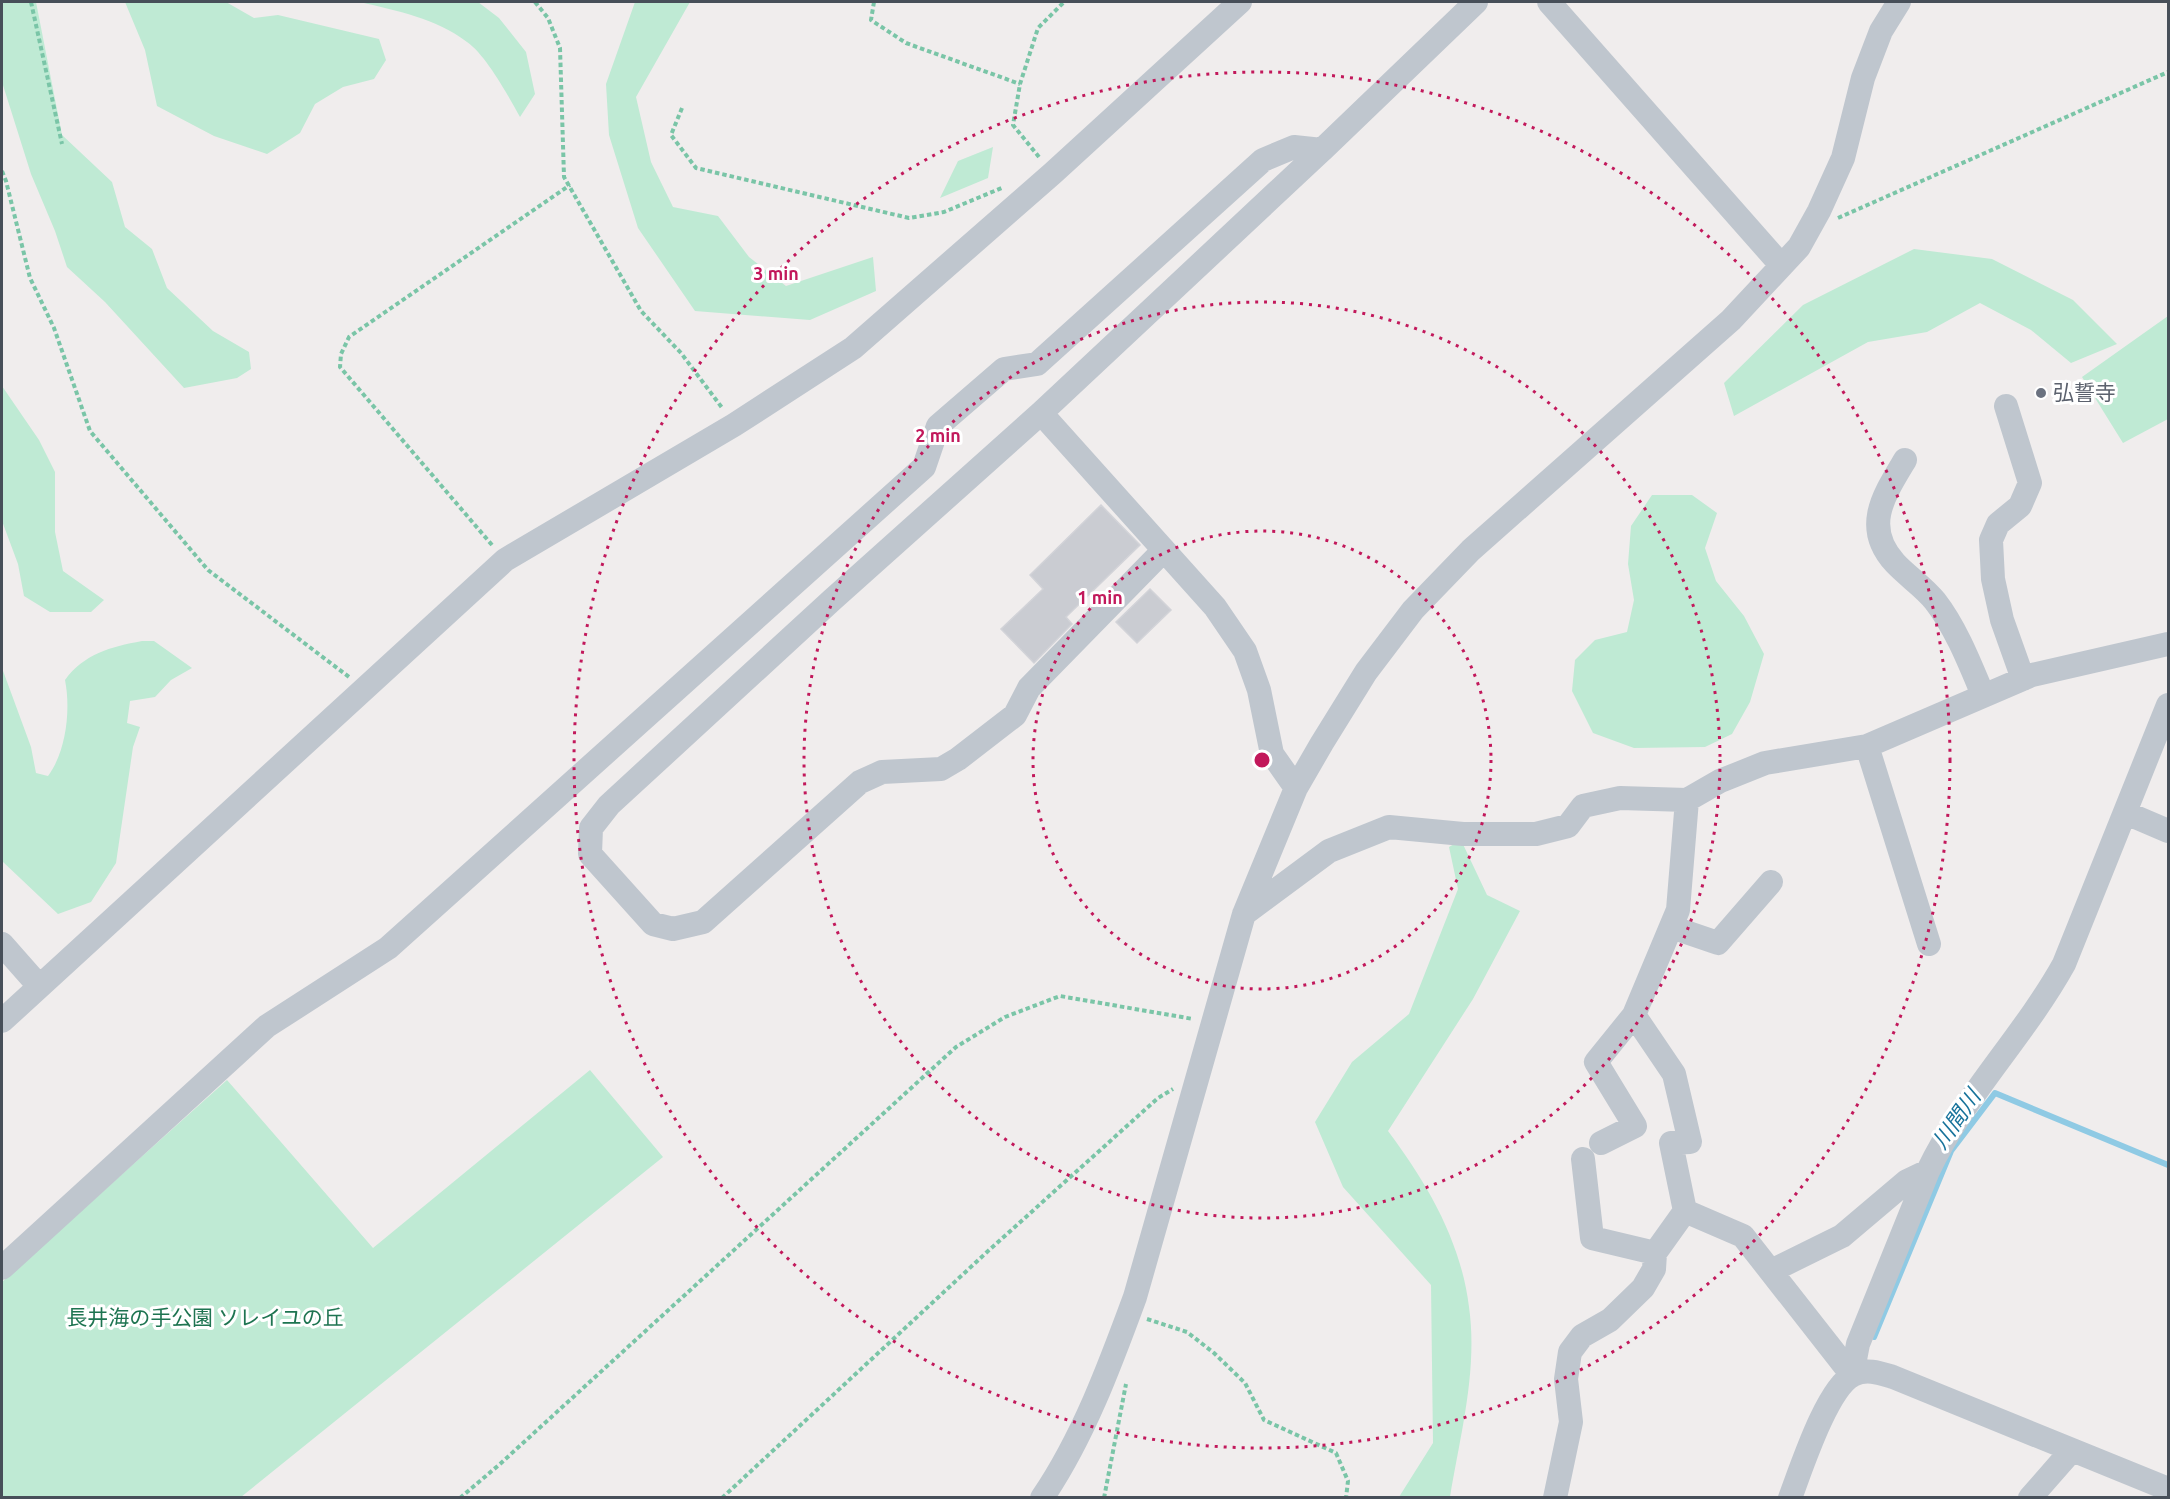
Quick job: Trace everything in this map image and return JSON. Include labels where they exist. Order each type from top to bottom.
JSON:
[{"type":"street","points":[[2,1021],[505,560],[734,425],[853,348],[890,313],[1053,174],[1240,2]]},
{"type":"street","points":[[1164,550],[1029,688],[1015,715],[958,759],[941,769],[882,772],[860,782],[703,922],[673,929],[653,924],[591,854],[591,828],[618,797],[1041,413],[1322,150],[1476,2]]},
{"type":"street","points":[[1549,2],[1781,265]]},
{"type":"street","points":[[1041,1497],[1075,1438],[1114,1353],[1129,1313],[1244,914],[1296,788],[1366,672],[1413,610],[1521,503],[1731,320],[1799,247],[1843,158],[1863,78],[1877,41],[1899,2]]},
{"type":"street","points":[[2,1268],[267,1026],[388,948],[924,467],[938,426],[1004,369],[1037,364],[1263,160],[1294,147],[1322,150]]},
{"type":"street","points":[[2006,406],[2030,483],[2020,506],[1998,524],[1991,540],[1993,579],[2001,620],[2023,679]]},
{"type":"street","points":[[1041,413],[1215,607],[1245,651],[1259,690],[1272,754],[1296,788]]},
{"type":"street","points":[[1905,460],[1880,502],[1878,539],[1894,562],[1935,601],[1966,656],[1983,695]]},
{"type":"street","points":[[1244,914],[1329,851],[1389,827],[1463,834],[1536,834],[1568,826],[1583,806],[1620,798],[1687,800],[1720,781],[1765,763],[1867,746],[2023,679],[2087,661],[2169,644]]},
{"type":"street","points":[[1852,1375],[1858,1344],[1941,1143],[2048,993],[2058,974],[2169,705]]},
{"type":"street","points":[[1867,746],[1929,944]]},
{"type":"street","points":[[1601,1143],[1635,1126],[1596,1062],[1634,1015],[1678,910],[1687,800]]},
{"type":"street","points":[[2126,813],[2169,831]]},
{"type":"street","points":[[1671,927],[1718,943],[1771,882]]},
{"type":"street","points":[[2,944],[39,986]]},
{"type":"street","points":[[1555,1497],[1571,1422],[1566,1380],[1570,1352],[1582,1336],[1610,1320],[1643,1288],[1654,1269],[1655,1253],[1684,1211],[1671,1143],[1690,1142],[1674,1074],[1634,1015]]},
{"type":"street","points":[[1583,1159],[1592,1238],[1655,1253]]},
{"type":"street","points":[[1772,1271],[1842,1236],[1907,1181],[1928,1171]]},
{"type":"street","points":[[1684,1211],[1743,1236],[1852,1375]]},
{"type":"street","points":[[1790,1497],[1829,1401],[1837,1389],[1852,1375],[1865,1371],[1893,1377],[2169,1489]]},
{"type":"street","points":[[2030,1497],[2072,1450]]},
{"type":"path","points":[[31,2],[62,144]]},
{"type":"path","points":[[536,2],[548,18],[560,48],[564,177],[641,311],[681,353],[734,425]]},
{"type":"path","points":[[874,2],[871,20],[906,43],[1020,84]]},
{"type":"path","points":[[1053,174],[1013,125],[1020,84],[1038,28],[1064,2]]},
{"type":"path","points":[[1807,231],[2169,72]]},
{"type":"path","points":[[682,108],[671,135],[696,168],[909,218],[944,212],[1006,186]]},
{"type":"path","points":[[2,171],[30,278],[54,328],[90,431],[208,570],[365,688]]},
{"type":"path","points":[[505,560],[340,367],[341,354],[349,337],[570,185]]},
{"type":"path","points":[[460,1497],[500,1464],[956,1047],[1005,1017],[1060,996],[1212,1022]]},
{"type":"path","points":[[722,1497],[987,1252],[1158,1098],[1197,1074]]},
{"type":"path","points":[[1129,1313],[1187,1332],[1245,1383],[1264,1420],[1336,1453],[1348,1480],[1346,1497]]},
{"type":"path","points":[[1104,1497],[1127,1377],[1114,1353]]},
{"type":"green space","points":[[2,2],[36,2],[62,135],[112,182],[125,227],[152,249],[167,288],[213,331],[249,352],[251,369],[237,378],[184,388],[105,302],[67,267],[55,231],[31,174],[2,82]]},
{"type":"green space","points":[[125,2],[226,2],[254,18],[278,15],[379,39],[386,60],[374,79],[343,87],[315,104],[300,133],[267,154],[214,136],[157,106],[145,50]]},
{"type":"green space","points":[[360,2],[478,2],[499,18],[526,52],[535,94],[520,117],[482,56],[467,42],[429,21]]},
{"type":"green space","points":[[635,2],[690,2],[636,97],[651,162],[673,207],[718,216],[749,257],[786,286],[873,257],[876,291],[810,320],[695,311],[638,228],[609,135],[606,84]]},
{"type":"green space","points":[[993,147],[988,178],[940,198],[958,161]]},
{"type":"green space","points":[[1914,249],[1992,259],[2073,300],[2117,344],[2071,363],[2031,330],[1980,303],[1927,332],[1868,342],[1734,416],[1724,383],[1803,305]]},
{"type":"green space","points":[[2168,316],[2168,419],[2123,443],[2082,377]]},
{"type":"green space","points":[[2,386],[39,440],[55,472],[55,532],[63,571],[104,600],[91,612],[50,612],[24,596],[18,564],[2,521]]},
{"type":"green space","points":[[1652,495],[1692,495],[1717,513],[1705,548],[1716,581],[1744,616],[1764,654],[1750,702],[1732,734],[1705,747],[1634,748],[1593,733],[1572,691],[1575,660],[1595,640],[1627,632],[1634,600],[1628,564],[1631,526]]},
{"type":"green space","points":[[154,641],[192,668],[171,680],[155,697],[130,701],[127,723],[140,727],[133,747],[116,863],[91,902],[58,914],[2,861],[2,668],[31,747],[36,773],[48,776],[59,755],[66,730],[65,680],[72,671],[89,658],[119,646]]},
{"type":"green space","points":[[1461,840],[1487,895],[1520,911],[1473,999],[1388,1131],[1429,1192],[1450,1236],[1465,1283],[1471,1331],[1467,1403],[1450,1497],[1399,1497],[1433,1443],[1431,1285],[1343,1187],[1315,1122],[1352,1062],[1409,1014],[1458,889],[1449,847]]},
{"type":"green space","name":"長井海の手公園 ソレイユの丘","points":[[590,1070],[663,1157],[241,1497],[2,1497],[2,1282],[227,1080],[373,1248]]},
{"type":"building","points":[[1101,505],[1140,545],[1066,617],[1072,624],[1034,663],[1001,629],[1043,589],[1030,575]]},
{"type":"building","points":[[1150,589],[1171,610],[1137,643],[1116,622]]},
{"type":"waterway","name":"川間川","points":[[1874,1337],[1951,1151],[1995,1093],[2168,1165]]},
{"type":"place","name":"弘誓寺","points":[[2041,393]]}]
